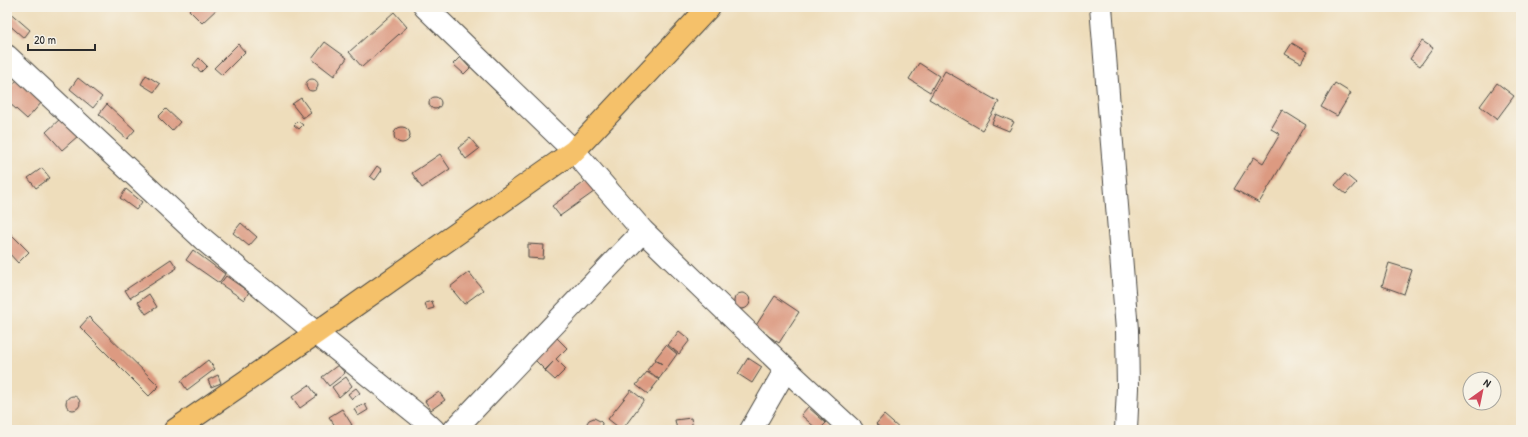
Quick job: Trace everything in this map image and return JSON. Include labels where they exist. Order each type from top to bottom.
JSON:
[{"type":"main road","points":[[175,430],[316,333],[574,151],[709,7]]},
{"type":"street","points":[[425,7],[574,151],[643,231],[786,369],[852,430]]},
{"type":"street","points":[[1101,7],[1127,330],[1128,388],[1126,430]]},
{"type":"street","points":[[7,56],[204,240],[418,415],[434,430]]},
{"type":"street","points":[[454,430],[643,231]]},
{"type":"street","points":[[752,430],[786,369]]},
{"type":"building","points":[[192,7],[219,7],[202,23],[189,10]]},
{"type":"building","points":[[7,10],[30,30],[24,38],[7,23]]},
{"type":"building","points":[[394,12],[407,27],[362,67],[349,52]]},
{"type":"building","points":[[1422,41],[1433,48],[1420,66],[1410,59]]},
{"type":"building","points":[[325,42],[347,58],[334,76],[312,59]]},
{"type":"building","points":[[1292,43],[1307,52],[1301,63],[1285,54]]},
{"type":"building","points":[[238,44],[245,52],[222,75],[214,68]]},
{"type":"building","points":[[460,57],[470,68],[464,74],[453,64]]},
{"type":"building","points":[[199,58],[207,66],[201,72],[193,65]]},
{"type":"building","points":[[919,63],[939,76],[930,92],[909,79]]},
{"type":"building","points":[[945,71],[999,102],[982,130],[929,99]]},
{"type":"building","points":[[146,75],[160,84],[154,92],[141,84]]},
{"type":"building","points":[[78,78],[102,97],[93,108],[70,89]]},
{"type":"building","points":[[310,79],[314,79],[318,85],[314,91],[310,91],[306,87],[306,83]]},
{"type":"building","points":[[17,80],[42,102],[27,119],[7,101],[7,91]]},
{"type":"building","points":[[1335,83],[1351,93],[1337,116],[1321,107]]},
{"type":"building","points":[[1497,83],[1514,96],[1497,119],[1480,106]]},
{"type":"building","points":[[433,97],[437,97],[441,103],[437,109],[433,109],[429,105],[429,101]]},
{"type":"building","points":[[301,98],[311,112],[303,118],[292,104]]},
{"type":"building","points":[[107,104],[135,130],[127,139],[99,114]]},
{"type":"building","points":[[166,109],[180,122],[172,131],[158,117]]},
{"type":"building","points":[[1282,110],[1306,125],[1259,203],[1234,189],[1254,157],[1263,163],[1280,134],[1271,129]]},
{"type":"building","points":[[996,114],[1014,122],[1009,131],[992,124]]},
{"type":"building","points":[[61,118],[78,136],[62,150],[46,132]]},
{"type":"building","points":[[298,121],[303,125],[299,129],[294,125]]},
{"type":"building","points":[[402,127],[409,132],[410,135],[405,142],[402,143],[395,138],[394,135],[399,128]]},
{"type":"building","points":[[470,138],[479,149],[466,159],[458,148]]},
{"type":"building","points":[[440,154],[450,169],[422,188],[412,173]]},
{"type":"building","points":[[377,166],[382,170],[375,180],[370,176]]},
{"type":"building","points":[[42,168],[50,178],[36,188],[28,178]]},
{"type":"building","points":[[1345,174],[1356,183],[1346,194],[1335,185]]},
{"type":"building","points":[[590,178],[598,189],[560,216],[552,206]]},
{"type":"building","points":[[126,189],[142,202],[136,210],[120,198]]},
{"type":"building","points":[[241,223],[257,237],[249,246],[233,233]]},
{"type":"building","points":[[7,230],[29,252],[18,263],[7,251]]},
{"type":"building","points":[[528,244],[544,245],[543,259],[528,258]]},
{"type":"building","points":[[193,250],[225,274],[219,283],[186,260]]},
{"type":"building","points":[[171,259],[177,268],[130,298],[125,290]]},
{"type":"building","points":[[1389,263],[1412,270],[1404,294],[1382,286]]},
{"type":"building","points":[[469,272],[483,290],[464,304],[450,287]]},
{"type":"building","points":[[226,276],[249,292],[244,300],[220,284]]},
{"type":"building","points":[[739,293],[745,293],[750,298],[748,307],[745,309],[739,309],[734,304],[734,298]]},
{"type":"building","points":[[149,294],[157,307],[146,314],[138,302]]},
{"type":"building","points":[[775,296],[799,312],[779,343],[755,327]]},
{"type":"building","points":[[432,301],[434,308],[427,310],[425,303]]},
{"type":"building","points":[[89,317],[159,386],[149,396],[80,327]]},
{"type":"building","points":[[679,331],[690,340],[679,354],[668,345]]},
{"type":"building","points":[[556,337],[567,348],[556,359],[566,369],[555,380],[545,371],[553,362],[545,370],[534,359]]},
{"type":"building","points":[[666,345],[677,354],[659,379],[647,370],[655,360],[662,364],[655,359]]},
{"type":"building","points":[[748,358],[762,367],[752,383],[738,374]]},
{"type":"building","points":[[208,360],[215,369],[187,390],[181,381]]},
{"type":"building","points":[[338,365],[345,373],[329,386],[322,377]]},
{"type":"building","points":[[647,372],[659,380],[648,394],[636,385]]},
{"type":"building","points":[[218,375],[221,383],[211,387],[208,380]]},
{"type":"building","points":[[346,377],[352,386],[339,397],[332,387]]},
{"type":"building","points":[[309,385],[317,396],[300,408],[292,397]]},
{"type":"building","points":[[356,388],[360,393],[352,399],[348,394]]},
{"type":"building","points":[[631,390],[644,400],[622,430],[608,419]]},
{"type":"building","points":[[439,392],[445,400],[431,410],[425,401]]},
{"type":"building","points":[[70,396],[76,396],[80,400],[80,406],[76,410],[70,410],[66,406],[66,400]]},
{"type":"building","points":[[365,404],[368,410],[358,416],[354,409]]},
{"type":"building","points":[[808,407],[826,423],[819,430],[801,415]]},
{"type":"building","points":[[342,409],[352,425],[345,430],[338,430],[329,417]]},
{"type":"building","points":[[884,415],[901,430],[883,430],[876,424]]},
{"type":"building","points":[[594,418],[602,423],[601,429],[588,430],[587,423],[589,420]]},
{"type":"building","points":[[691,418],[693,430],[677,430],[675,420]]}]
